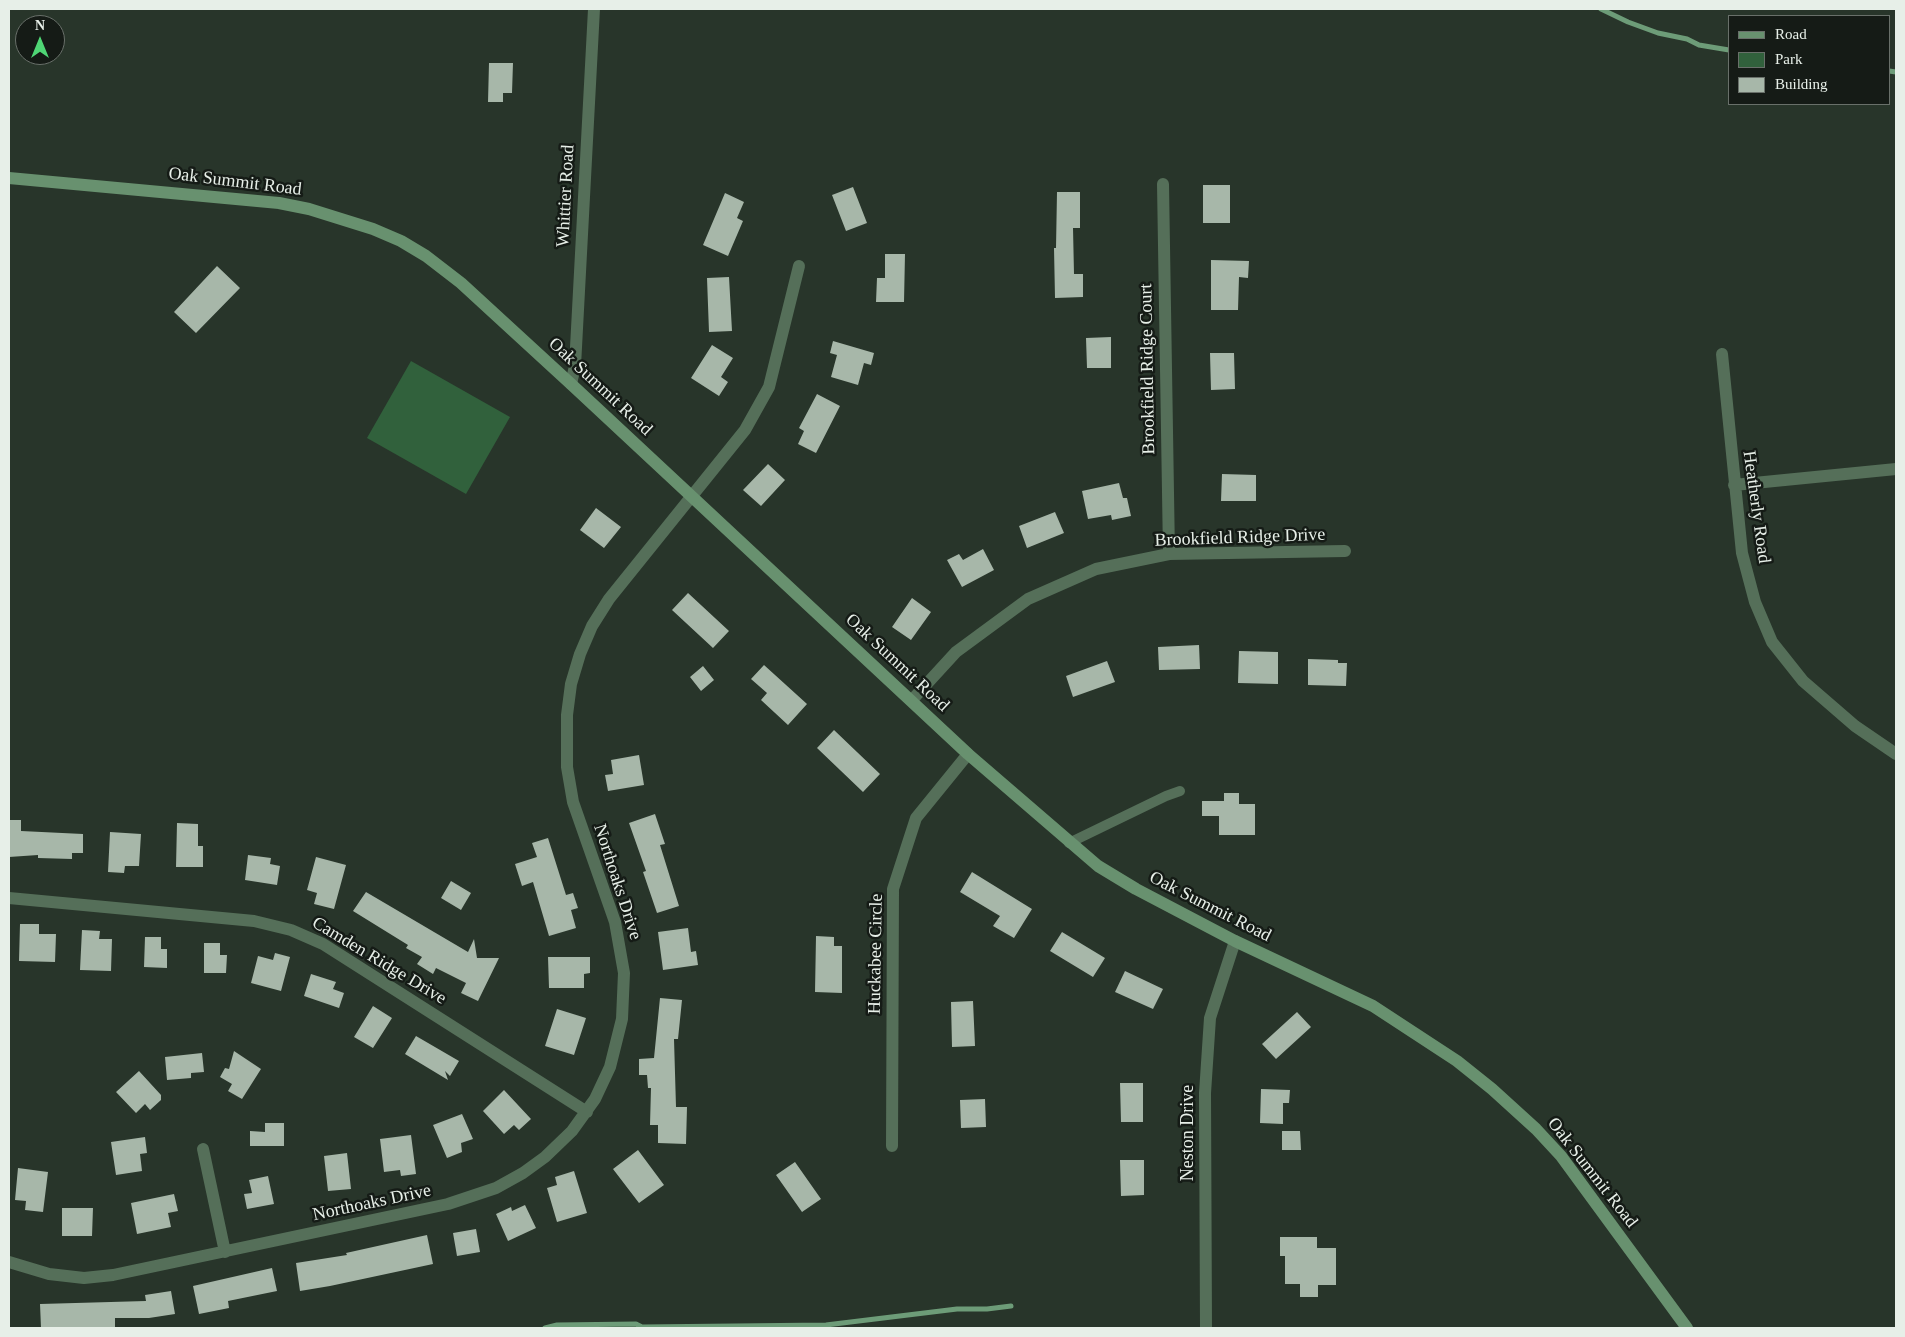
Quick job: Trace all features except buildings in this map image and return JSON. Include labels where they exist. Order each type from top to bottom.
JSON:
[{"type":"main road","name":"Oak Summit Road","points":[[9,178],[280,203],[309,209],[373,229],[401,241],[454,278],[692,496],[968,754],[1068,843],[1098,866],[1136,889],[1235,942],[1373,1006],[1457,1061],[1492,1089],[1536,1129],[1561,1156],[1687,1328]]},
{"type":"street","name":"Whittier Road","points":[[571,384],[575,366],[594,9]]},
{"type":"street","name":"Brookfield Ridge Court","points":[[1163,184],[1169,554]]},
{"type":"street","name":"Northoaks Drive","points":[[9,1262],[49,1274],[84,1278],[113,1275],[471,1198],[496,1188],[531,1168],[566,1137],[587,1112],[610,1067],[619,1037],[624,997],[624,973],[616,922],[573,802],[567,768],[567,715],[571,684],[580,654],[592,626],[609,599],[656,543],[745,430],[769,387],[799,266]]},
{"type":"street","name":"Heatherly Road","points":[[1722,354],[1742,553],[1755,602],[1772,642],[1803,681],[1855,726],[1896,754]]},
{"type":"street","points":[[1734,485],[1896,469]]},
{"type":"street","name":"Brookfield Ridge Drive","points":[[912,700],[956,652],[1028,599],[1096,569],[1169,554],[1345,552]]},
{"type":"street","name":"Huckabee Circle","points":[[892,1146],[893,889],[916,818],[968,754]]},
{"type":"street","name":"Camden Ridge Drive","points":[[9,898],[254,921],[291,930],[323,944],[587,1112]]},
{"type":"street","name":"Neston Drive","points":[[1206,1328],[1204,1094],[1210,1018],[1235,942]]},
{"type":"street","points":[[203,1149],[225,1252]]},
{"type":"lane","points":[[1068,843],[1180,791]]},
{"type":"green space","points":[[411,361],[510,417],[466,494],[367,438]]},
{"type":"waterway","points":[[1601,9],[1628,22],[1658,33],[1687,39],[1699,45],[1728,50]]},
{"type":"waterway","points":[[1890,71],[1896,72]]},
{"type":"waterway","points":[[545,1328],[557,1325],[636,1324],[642,1327],[826,1325],[957,1309],[987,1309],[1011,1306]]}]
